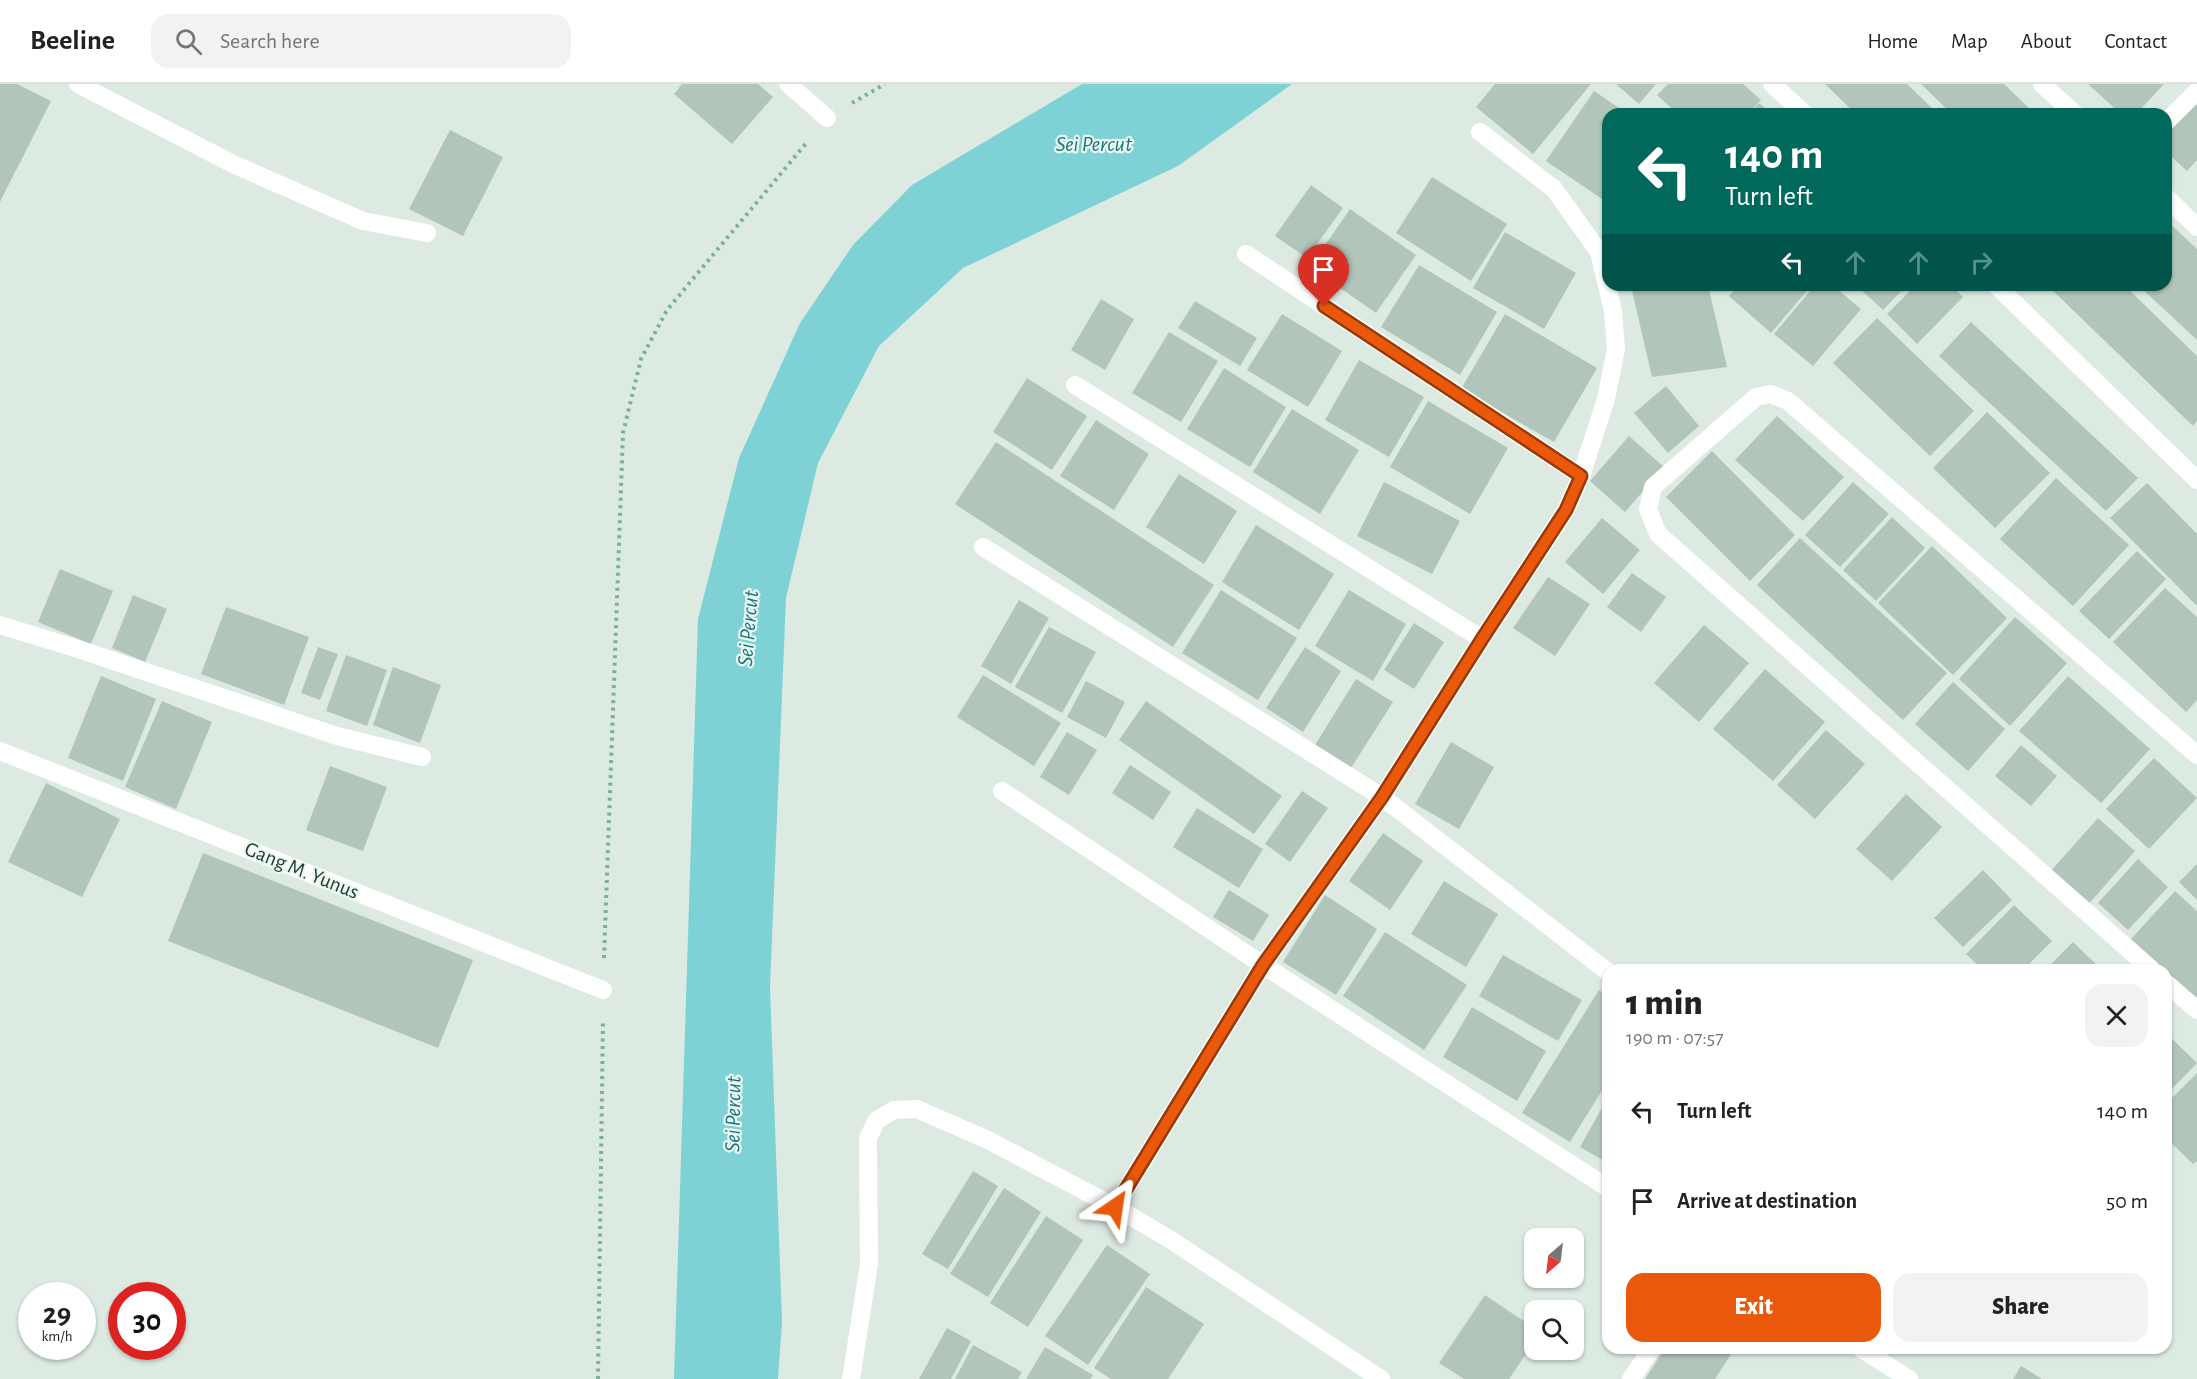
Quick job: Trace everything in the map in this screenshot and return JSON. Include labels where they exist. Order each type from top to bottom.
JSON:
[{"type":"street","points":[[78,84],[236,165],[363,221],[427,233]]},
{"type":"street","points":[[788,84],[827,118]]},
{"type":"street","points":[[1772,84],[1798,108]]},
{"type":"street","points":[[2042,84],[2068,108]]},
{"type":"street","points":[[2172,116],[2197,91]]},
{"type":"street","points":[[1480,132],[1554,189],[1599,252],[1602,265]]},
{"type":"street","points":[[2172,203],[2197,226]]},
{"type":"street","points":[[1246,254],[1581,476]]},
{"type":"street","points":[[1115,1207],[1263,965],[1382,797],[1566,510],[1581,476],[1606,399],[1616,349],[1613,311],[1608,291]]},
{"type":"street","points":[[2004,291],[2197,480]]},
{"type":"street","points":[[1075,385],[1482,639]]},
{"type":"street","points":[[2145,964],[1658,534],[1648,508],[1653,487],[1756,397],[1771,394],[1788,401],[2197,755]]},
{"type":"street","points":[[982,547],[1382,797],[1602,967]]},
{"type":"street","points":[[0,625],[337,736],[422,757]]},
{"type":"street","name":"Gang M. Yunus","points":[[0,751],[603,990]]},
{"type":"street","points":[[1002,792],[1263,965],[1602,1184]]},
{"type":"street","points":[[2172,987],[2197,1010]]},
{"type":"street","points":[[851,1379],[868,1264],[868,1138],[877,1120],[894,1110],[917,1108],[987,1140],[1115,1207],[1171,1240],[1381,1379]]},
{"type":"street","points":[[1631,1379],[1648,1354]]},
{"type":"street","points":[[1869,1354],[1909,1379]]},
{"type":"path","points":[[598,1379],[603,990],[623,433],[641,359],[667,310],[827,118],[885,84]]},
{"type":"water","name":"Sei Percut","points":[[1082,84],[1292,84],[1178,166],[963,268],[879,346],[818,463],[786,598],[770,987],[782,1322],[778,1379],[674,1379],[698,619],[739,458],[800,323],[853,245],[912,185]]},
{"type":"building","points":[[0,84],[17,84],[51,101],[0,202]]},
{"type":"building","points":[[682,84],[758,84],[773,97],[732,144],[674,94]]},
{"type":"building","points":[[1495,84],[1591,84],[1533,154],[1476,107]]},
{"type":"building","points":[[1616,84],[1656,84],[1639,104]]},
{"type":"building","points":[[1668,84],[1743,84],[1761,100],[1754,108],[1671,108],[1657,95]]},
{"type":"building","points":[[1825,84],[1907,84],[1932,108],[1850,108]]},
{"type":"building","points":[[1921,84],[2004,84],[2029,108],[1946,108]]},
{"type":"building","points":[[2088,84],[2164,84],[2142,108],[2114,108]]},
{"type":"building","points":[[1594,91],[1619,108],[1602,108],[1602,199],[1546,161]]},
{"type":"building","points":[[2193,102],[2197,105],[2197,160],[2187,171],[2172,157],[2172,125]]},
{"type":"building","points":[[1759,103],[1765,108],[1755,108]]},
{"type":"building","points":[[450,130],[503,157],[463,236],[409,209]]},
{"type":"building","points":[[1432,177],[1507,224],[1471,281],[1396,233]]},
{"type":"building","points":[[1311,185],[1343,208],[1307,258],[1275,236]]},
{"type":"building","points":[[1350,209],[1416,255],[1376,313],[1310,267]]},
{"type":"building","points":[[2172,226],[2197,249],[2197,340],[2144,291],[2172,291]]},
{"type":"building","points":[[1505,232],[1576,273],[1544,329],[1473,288]]},
{"type":"building","points":[[1419,265],[1497,312],[1460,375],[1381,327]]},
{"type":"building","points":[[1632,291],[1709,291],[1727,367],[1652,377]]},
{"type":"building","points":[[1734,291],[1807,291],[1771,333],[1729,296]]},
{"type":"building","points":[[1810,291],[1839,291],[1861,309],[1813,366],[1774,334]]},
{"type":"building","points":[[1862,291],[1901,291],[1883,310]]},
{"type":"building","points":[[1910,291],[1957,291],[1963,297],[1917,344],[1887,314]]},
{"type":"building","points":[[2053,291],[2130,291],[2197,356],[2197,421],[2193,426]]},
{"type":"building","points":[[1101,299],[1134,319],[1105,370],[1071,350]]},
{"type":"building","points":[[1195,301],[1257,338],[1240,366],[1178,328]]},
{"type":"building","points":[[1282,314],[1342,351],[1308,407],[1247,370]]},
{"type":"building","points":[[1505,314],[1597,368],[1554,442],[1461,389]]},
{"type":"building","points":[[1877,318],[1974,411],[1930,456],[1833,363]]},
{"type":"building","points":[[1971,322],[2138,478],[2106,511],[1939,356]]},
{"type":"building","points":[[1169,332],[1218,361],[1181,422],[1132,393]]},
{"type":"building","points":[[1359,360],[1424,397],[1389,457],[1325,420]]},
{"type":"building","points":[[1224,368],[1286,407],[1250,467],[1187,429]]},
{"type":"building","points":[[1027,378],[1087,416],[1052,470],[993,432]]},
{"type":"building","points":[[1666,386],[1699,426],[1668,453],[1634,413]]},
{"type":"building","points":[[1428,401],[1508,448],[1470,514],[1390,467]]},
{"type":"building","points":[[1292,409],[1359,450],[1320,514],[1253,472]]},
{"type":"building","points":[[1987,412],[2050,473],[1995,528],[1933,468]]},
{"type":"building","points":[[1777,416],[1844,477],[1803,521],[1735,460]]},
{"type":"building","points":[[1096,420],[1149,454],[1114,510],[1060,476]]},
{"type":"building","points":[[1629,436],[1664,467],[1625,512],[1590,481]]},
{"type":"building","points":[[996,442],[1214,585],[1173,647],[955,504]]},
{"type":"building","points":[[1712,451],[1795,535],[1750,581],[1666,497]]},
{"type":"building","points":[[1179,474],[1237,511],[1204,564],[1146,527]]},
{"type":"building","points":[[2056,478],[2129,545],[2073,606],[2000,539]]},
{"type":"building","points":[[1384,482],[1460,521],[1432,574],[1357,536]]},
{"type":"building","points":[[1853,482],[1889,514],[1840,567],[1805,535]]},
{"type":"building","points":[[2147,483],[2197,534],[2197,606],[2110,518]]},
{"type":"building","points":[[1892,517],[1925,548],[1876,601],[1843,570]]},
{"type":"building","points":[[1602,518],[1640,550],[1603,594],[1565,562]]},
{"type":"building","points":[[1256,525],[1334,574],[1299,630],[1222,582]]},
{"type":"building","points":[[1800,538],[1947,673],[1903,720],[1757,585]]},
{"type":"building","points":[[1932,546],[2007,618],[1953,675],[1878,603]]},
{"type":"building","points":[[2137,551],[2166,579],[2109,639],[2079,611]]},
{"type":"building","points":[[60,569],[113,591],[91,644],[38,622]]},
{"type":"building","points":[[1632,573],[1666,597],[1641,632],[1607,607]]},
{"type":"building","points":[[1548,577],[1590,604],[1555,656],[1513,628]]},
{"type":"building","points":[[2165,588],[2197,617],[2197,700],[2186,712],[2113,642]]},
{"type":"building","points":[[1221,590],[1297,638],[1258,700],[1182,653]]},
{"type":"building","points":[[1349,590],[1406,624],[1373,681],[1315,646]]},
{"type":"building","points":[[133,595],[167,609],[145,662],[112,648]]},
{"type":"building","points":[[1019,600],[1049,618],[1011,684],[981,666]]},
{"type":"building","points":[[226,607],[309,637],[284,705],[201,674]]},
{"type":"building","points":[[2015,617],[2067,663],[2010,726],[1959,679]]},
{"type":"building","points":[[1414,623],[1444,642],[1414,689],[1384,670]]},
{"type":"building","points":[[1704,625],[1749,663],[1699,722],[1654,683]]},
{"type":"building","points":[[1049,627],[1096,652],[1062,713],[1015,687]]},
{"type":"building","points":[[318,647],[338,654],[320,700],[301,693]]},
{"type":"building","points":[[1305,647],[1341,671],[1303,732],[1266,708]]},
{"type":"building","points":[[346,655],[387,670],[367,726],[326,711]]},
{"type":"building","points":[[393,667],[441,685],[420,743],[373,725]]},
{"type":"building","points":[[1765,669],[1825,722],[1773,781],[1713,729]]},
{"type":"building","points":[[983,675],[1061,723],[1034,766],[957,717]]},
{"type":"building","points":[[101,676],[156,699],[123,781],[68,758]]},
{"type":"building","points":[[2068,676],[2150,749],[2101,803],[2019,731]]},
{"type":"building","points":[[1356,679],[1393,702],[1351,768],[1315,745]]},
{"type":"building","points":[[1086,681],[1125,702],[1106,738],[1067,717]]},
{"type":"building","points":[[1953,682],[2005,729],[1968,771],[1915,724]]},
{"type":"building","points":[[162,701],[212,722],[176,809],[125,787]]},
{"type":"building","points":[[1146,701],[1282,796],[1254,834],[1119,740]]},
{"type":"building","points":[[1826,730],[1865,764],[1815,819],[1777,785]]},
{"type":"building","points":[[1067,732],[1097,750],[1069,795],[1040,777]]},
{"type":"building","points":[[1451,742],[1494,767],[1459,829],[1415,804]]},
{"type":"building","points":[[2021,745],[2057,776],[2031,806],[1995,776]]},
{"type":"building","points":[[2154,758],[2197,798],[2149,849],[2106,809]]},
{"type":"building","points":[[1130,765],[1171,792],[1153,820],[1112,793]]},
{"type":"building","points":[[330,766],[387,787],[363,851],[306,830]]},
{"type":"building","points":[[46,783],[120,819],[82,897],[8,862]]},
{"type":"building","points":[[1302,791],[1328,808],[1290,862],[1265,844]]},
{"type":"building","points":[[1906,794],[1942,827],[1892,881],[1856,849]]},
{"type":"building","points":[[1197,808],[1263,849],[1239,888],[1173,847]]},
{"type":"building","points":[[2098,818],[2135,851],[2087,906],[2049,873]]},
{"type":"building","points":[[1383,833],[1423,861],[1390,910],[1349,881]]},
{"type":"building","points":[[203,853],[473,960],[438,1048],[168,941]]},
{"type":"building","points":[[2138,859],[2168,887],[2128,930],[2098,903]]},
{"type":"building","points":[[2197,864],[2197,900],[2179,882]]},
{"type":"building","points":[[1983,870],[2012,900],[1963,947],[1934,918]]},
{"type":"building","points":[[1444,881],[1498,914],[1466,967],[1411,934]]},
{"type":"building","points":[[1229,890],[1269,915],[1253,941],[1213,917]]},
{"type":"building","points":[[2175,891],[2197,911],[2197,1000],[2172,977],[2172,964],[2158,964],[2131,939]]},
{"type":"building","points":[[1325,895],[1377,929],[1336,995],[1283,962]]},
{"type":"building","points":[[2014,905],[2052,941],[2029,964],[1977,964],[1966,954]]},
{"type":"building","points":[[1385,932],[1467,985],[1424,1050],[1343,996]]},
{"type":"building","points":[[2073,942],[2096,964],[2051,964]]},
{"type":"building","points":[[1503,955],[1582,1000],[1558,1041],[1479,996]]},
{"type":"building","points":[[1599,990],[1602,992],[1602,1091],[1570,1142],[1522,1113]]},
{"type":"building","points":[[1472,1007],[1546,1051],[1517,1101],[1443,1057]]},
{"type":"building","points":[[2172,1039],[2197,1063],[2172,1089]]},
{"type":"building","points":[[2197,1073],[2197,1161],[2193,1164],[2172,1144],[2172,1098]]},
{"type":"building","points":[[1602,1108],[1602,1160],[1580,1147]]},
{"type":"building","points":[[973,1171],[998,1186],[948,1269],[922,1254]]},
{"type":"building","points":[[1004,1188],[1041,1212],[988,1297],[950,1274]]},
{"type":"building","points":[[1046,1216],[1083,1240],[1028,1327],[990,1303]]},
{"type":"building","points":[[1107,1245],[1150,1274],[1088,1365],[1045,1336]]},
{"type":"building","points":[[1146,1287],[1204,1324],[1168,1379],[1111,1379],[1094,1368]]},
{"type":"building","points":[[1485,1295],[1524,1321],[1524,1357],[1509,1379],[1464,1379],[1439,1363]]},
{"type":"building","points":[[947,1328],[971,1341],[951,1379],[919,1379]]},
{"type":"building","points":[[973,1345],[1022,1372],[1018,1379],[955,1379]]},
{"type":"building","points":[[1045,1347],[1093,1375],[1090,1379],[1026,1379]]},
{"type":"building","points":[[1661,1354],[1731,1354],[1715,1379],[1645,1379]]},
{"type":"building","points":[[2021,1366],[2042,1379],[2013,1379]]},
{"type":"route","points":[[1115,1207],[1263,965],[1382,797],[1566,510],[1581,476],[1324,306]]}]
